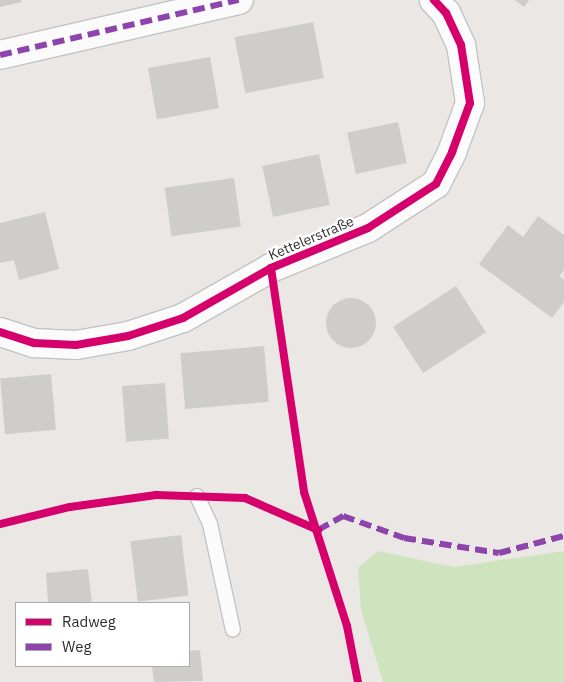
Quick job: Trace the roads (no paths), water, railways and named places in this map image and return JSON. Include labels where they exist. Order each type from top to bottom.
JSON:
[{"type":"street","points":[[0,55],[240,0]]},
{"type":"street","name":"Kettelerstraße","points":[[0,332],[34,343],[76,345],[128,336],[183,318],[272,268],[368,228],[436,184],[452,152],[470,103],[461,45],[446,12],[434,0]]},
{"type":"lane","points":[[197,496],[210,524],[233,630]]}]
